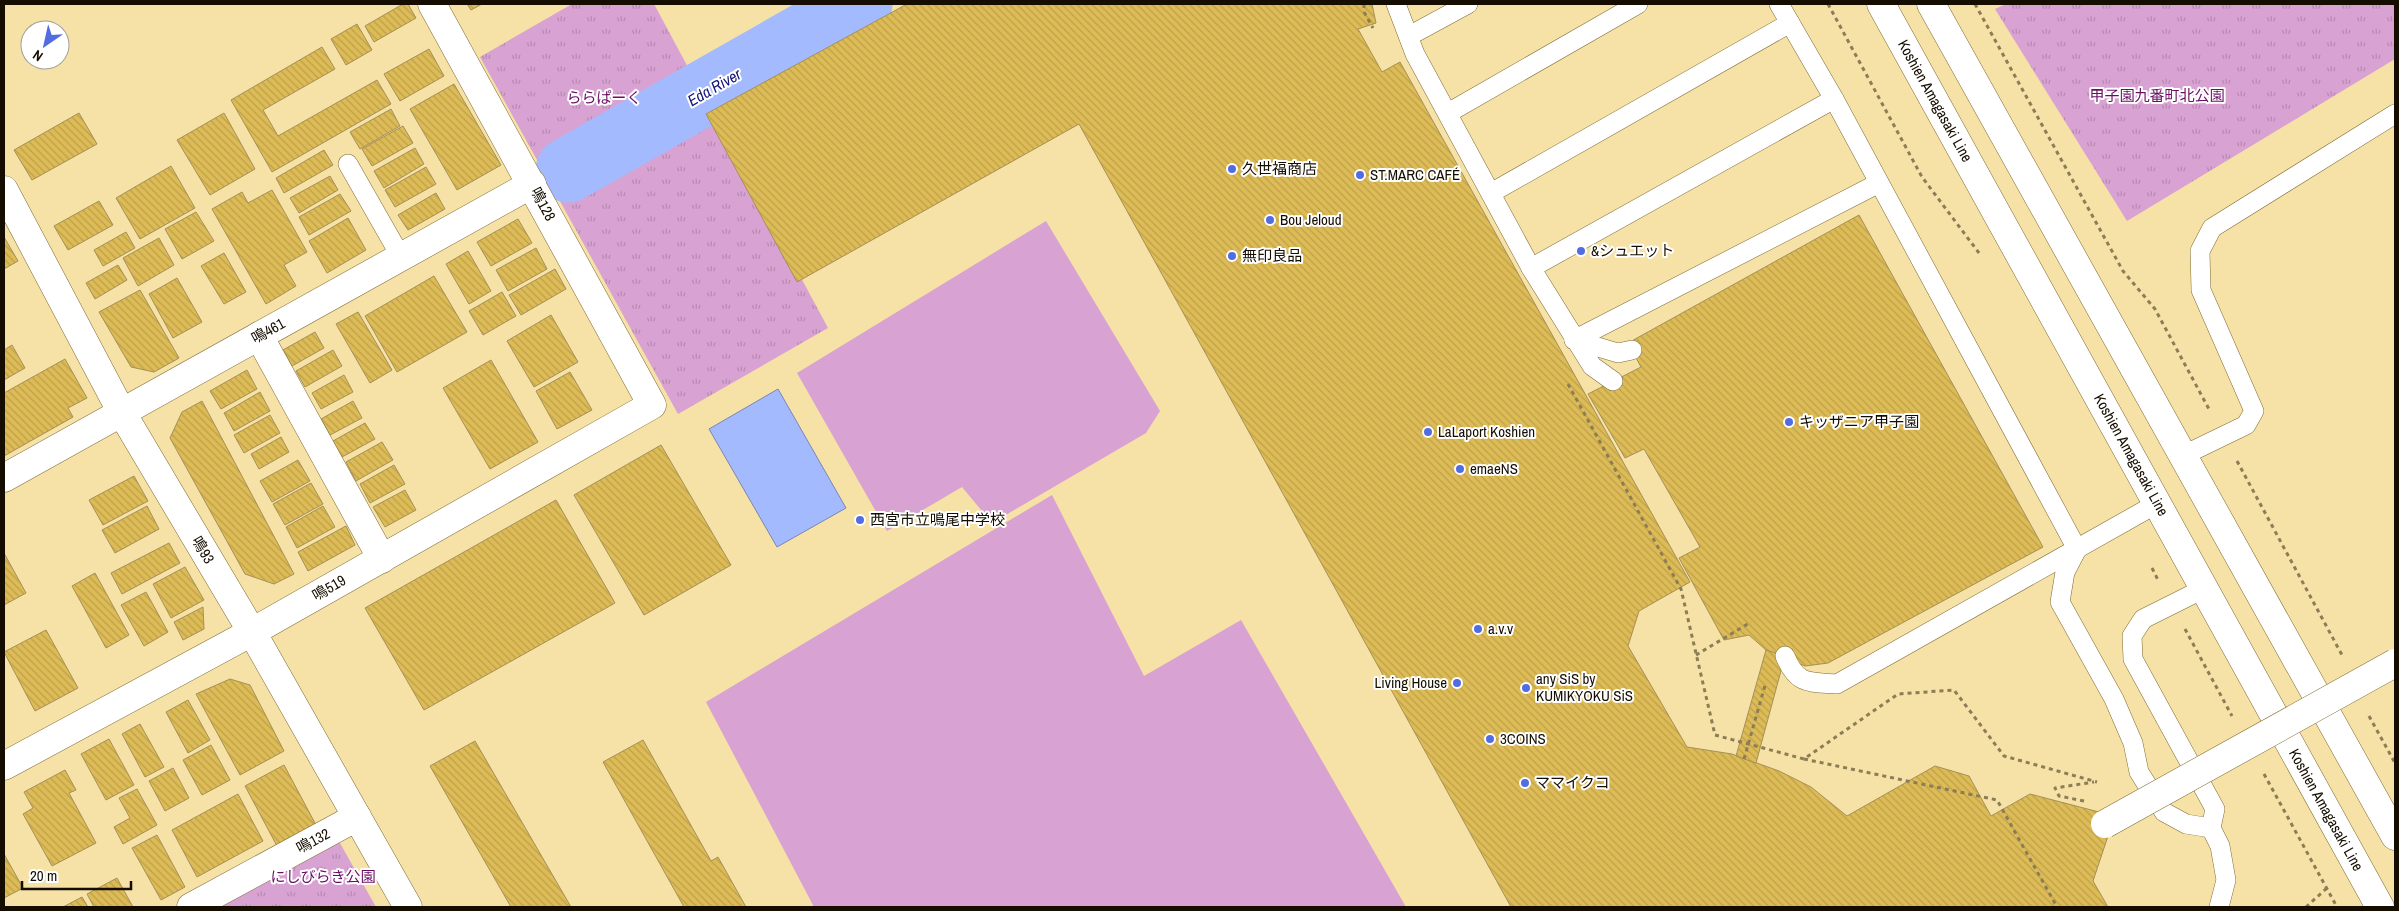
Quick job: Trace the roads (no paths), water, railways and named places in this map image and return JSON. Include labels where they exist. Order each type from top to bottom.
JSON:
[{"type":"street","name":"鳴128","points":[[432,4],[652,405]]},
{"type":"street","name":"Koshien Amagasaki Line","points":[[1880,4],[2380,907]]},
{"type":"street","points":[[1931,4],[2395,836]]},
{"type":"street","name":"鳴461","points":[[4,478],[532,184]]},
{"type":"street","name":"鳴93","points":[[4,190],[122,413],[252,632],[408,907]]},
{"type":"street","points":[[259,336],[382,559]]},
{"type":"street","name":"鳴519","points":[[4,766],[252,632],[652,405]]},
{"type":"street","points":[[2097,813],[2395,663]]},
{"type":"street","name":"鳴132","points":[[191,907],[357,817]]},
{"type":"lane","points":[[1396,4],[1415,54],[1531,268],[1574,340],[1592,366],[1614,381]]},
{"type":"lane","points":[[1409,36],[1468,4]]},
{"type":"lane","points":[[1448,113],[1638,4]]},
{"type":"lane","points":[[1779,4],[1834,99],[2078,549]]},
{"type":"lane","points":[[1491,193],[1790,23]]},
{"type":"lane","points":[[1531,268],[1834,99]]},
{"type":"lane","points":[[2182,456],[2246,425],[2254,411],[2201,290],[2200,251],[2212,228],[2395,114]]},
{"type":"lane","points":[[348,164],[401,257]]},
{"type":"lane","points":[[1574,340],[1880,183]]},
{"type":"lane","points":[[1574,340],[1618,352],[1632,350]]},
{"type":"lane","points":[[1785,656],[1791,671],[1806,682],[1837,684],[2158,503]]},
{"type":"lane","points":[[2078,549],[2065,572],[2060,602],[2114,699],[2133,742],[2139,772],[2164,812],[2186,824],[2211,828]]},
{"type":"lane","points":[[2203,589],[2143,619],[2132,636],[2133,659],[2215,809],[2211,828],[2220,846],[2226,880],[2220,907]]},
{"type":"water","points":[[778,389],[846,508],[777,547],[709,429]]},
{"type":"waterway","name":"Eda River","points":[[568,170],[860,4]]},
{"type":"place","name":"久世福商店","points":[[1232,169]]},
{"type":"place","name":"ST.MARC CAFÉ","points":[[1360,175]]},
{"type":"place","name":"Bou Jeloud","points":[[1270,220]]},
{"type":"place","name":"&シュエット","points":[[1581,251]]},
{"type":"place","name":"無印良品","points":[[1232,256]]},
{"type":"place","name":"キッザニア甲子園","points":[[1789,422]]},
{"type":"place","name":"LaLaport Koshien","points":[[1428,432]]},
{"type":"place","name":"emaeNS","points":[[1460,469]]},
{"type":"place","name":"西宮市立鳴尾中学校","points":[[860,520]]},
{"type":"place","name":"a.v.v","points":[[1478,629]]},
{"type":"place","name":"Living House","points":[[1457,683]]},
{"type":"place","name":"any SiS by KUMIKYOKU SiS","points":[[1526,688]]},
{"type":"place","name":"3COINS","points":[[1490,739]]},
{"type":"place","name":"ママイクコ","points":[[1525,783]]},
{"type":"park label","name":"甲子園九番町北公園","points":[[2157,96]]},
{"type":"park label","name":"ららぱーく","points":[[604,98]]},
{"type":"park label","name":"にしびらき公園","points":[[323,877]]}]
